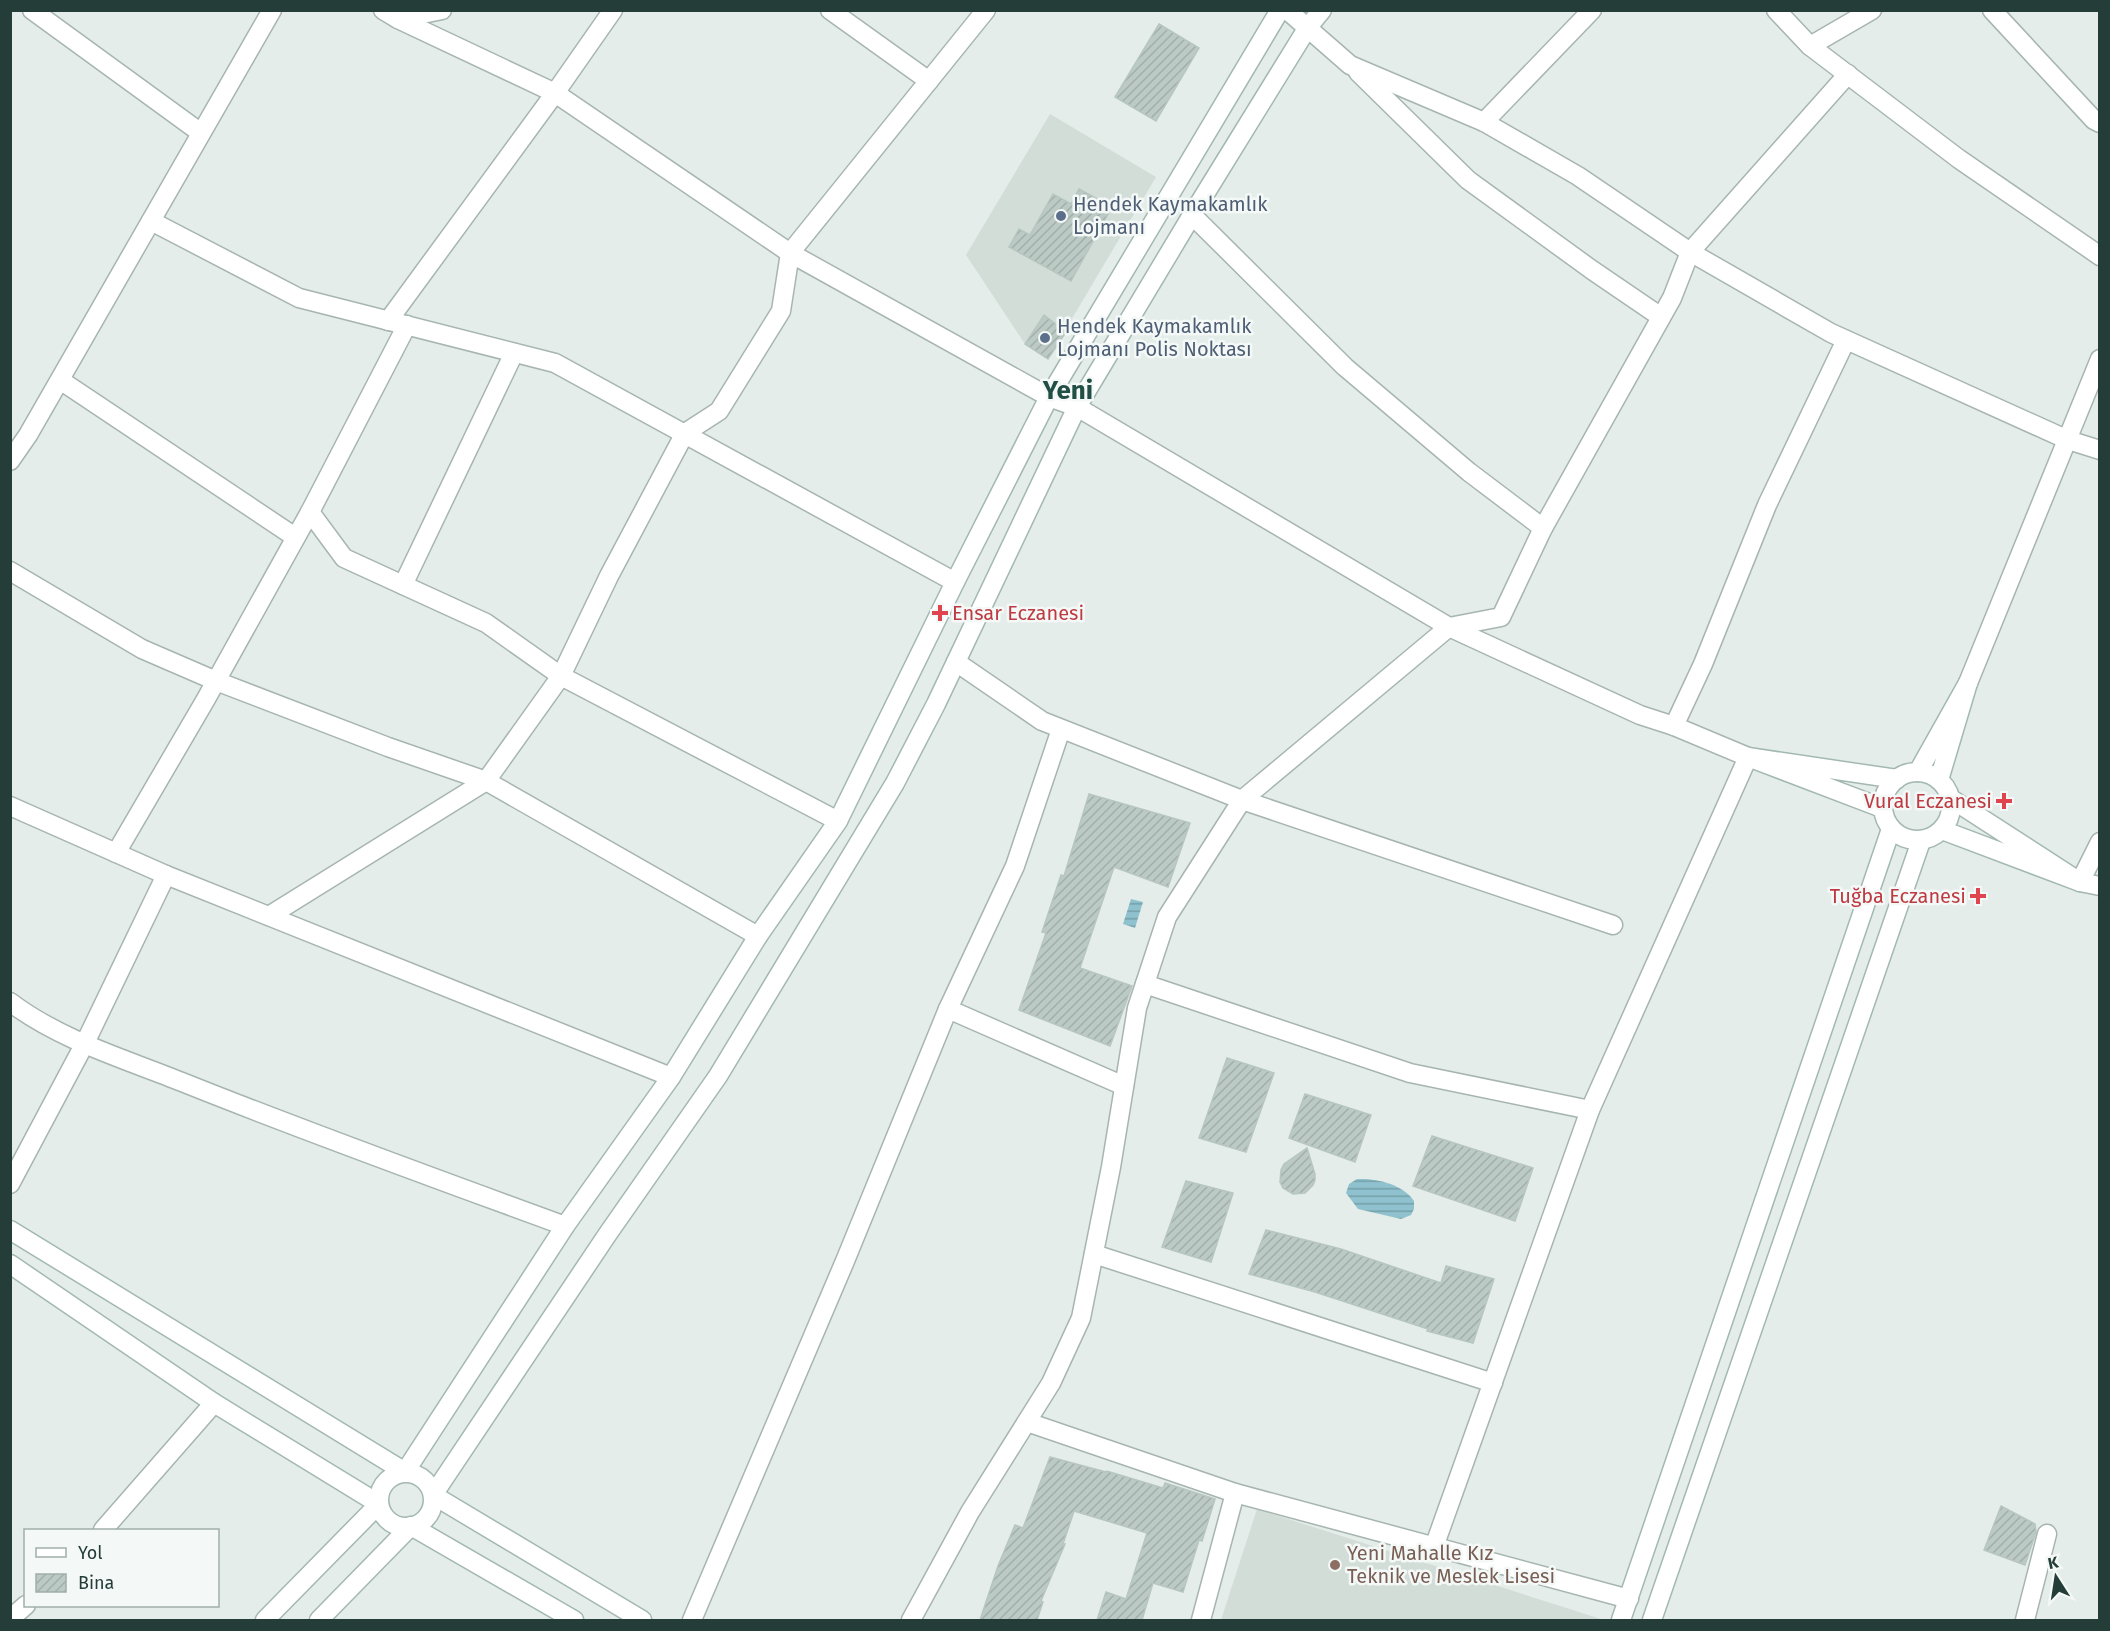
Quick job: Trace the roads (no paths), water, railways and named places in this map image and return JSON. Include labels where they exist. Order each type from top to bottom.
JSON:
[{"type":"street","points":[[32,10],[201,133]]},
{"type":"street","points":[[10,461],[60,380],[272,10]]},
{"type":"street","points":[[391,15],[442,10]]},
{"type":"street","points":[[388,321],[613,10]]},
{"type":"street","points":[[830,10],[929,81]]},
{"type":"street","points":[[269,916],[486,781],[561,676],[609,576],[685,433],[719,411],[781,311],[790,253],[986,10]]},
{"type":"street","points":[[574,1620],[411,1526],[394,1524],[387,1520],[379,1504],[379,1495],[388,1479],[405,1472],[565,1226],[671,1077],[758,936],[838,821],[1049,397],[1280,10]]},
{"type":"street","points":[[1287,10],[1350,65],[1468,180],[1661,317]]},
{"type":"street","points":[[433,1495],[607,1235],[718,1076],[895,783],[956,662],[1077,407],[1308,27],[1322,10]]},
{"type":"street","points":[[1484,122],[1592,10]]},
{"type":"street","points":[[1776,10],[1810,46],[1959,159],[2100,256]]},
{"type":"street","points":[[1810,46],[1872,10]]},
{"type":"street","points":[[1992,10],[2094,120],[2100,123]]},
{"type":"street","points":[[391,15],[555,93],[790,253],[1049,397],[1077,407],[1449,627],[1640,715],[1674,726],[1882,808]]},
{"type":"street","points":[[1350,65],[1484,122],[1578,176],[1690,252],[1846,340],[2068,440],[2100,450]]},
{"type":"street","points":[[910,1620],[970,1512],[1051,1383],[1081,1318],[1137,1008],[1167,917],[1242,800],[1449,627],[1501,617],[1543,528],[1672,298],[1690,252],[1848,74]]},
{"type":"street","points":[[1192,215],[1345,367],[1469,472],[1543,528]]},
{"type":"street","points":[[151,221],[299,298],[555,363],[955,582]]},
{"type":"street","points":[[116,853],[216,681],[310,512],[407,325]]},
{"type":"street","points":[[1674,726],[1703,663],[1767,505],[1846,340]]},
{"type":"street","points":[[403,585],[514,353]]},
{"type":"street","points":[[1939,780],[1968,683],[2100,359]]},
{"type":"street","points":[[60,380],[295,537]]},
{"type":"street","points":[[10,429],[28,435]]},
{"type":"street","points":[[310,512],[344,558],[486,622],[561,676],[838,821]]},
{"type":"street","points":[[10,571],[142,649],[216,681],[388,747],[486,781],[758,936]]},
{"type":"street","points":[[956,662],[1042,721],[1060,729],[1242,800],[1613,925]]},
{"type":"street","points":[[1918,772],[1968,683]]},
{"type":"street","points":[[692,1620],[845,1261],[948,1009],[1015,866],[1060,729]]},
{"type":"street","points":[[1748,757],[1897,779]]},
{"type":"street","points":[[1434,1547],[1590,1110],[1748,757]]},
{"type":"street","points":[[1918,772],[1929,774],[1946,788],[1951,810],[1942,831],[1921,841],[1899,836],[1891,829],[1882,808],[1889,786],[1907,774],[1918,772]]},
{"type":"street","points":[[1950,798],[2080,882]]},
{"type":"street","points":[[10,806],[166,875],[671,1077]]},
{"type":"street","points":[[1622,1620],[1891,829]]},
{"type":"street","points":[[1942,831],[2080,882],[2100,886]]},
{"type":"street","points":[[1652,1620],[1921,841]]},
{"type":"street","points":[[2080,882],[2100,842]]},
{"type":"street","points":[[10,1184],[85,1043],[166,875]]},
{"type":"street","points":[[1145,984],[1410,1073],[1590,1110]]},
{"type":"street","points":[[10,1002],[30,1017],[85,1043],[269,1117],[565,1226]]},
{"type":"street","points":[[948,1009],[1124,1086]]},
{"type":"street","points":[[10,1230],[405,1472],[420,1476],[430,1488],[433,1503],[426,1518],[411,1526],[327,1617]]},
{"type":"street","points":[[1094,1254],[1493,1383]]},
{"type":"street","points":[[10,1264],[214,1403],[379,1504]]},
{"type":"street","points":[[104,1529],[214,1403]]},
{"type":"street","points":[[1027,1422],[1235,1493],[1629,1599]]},
{"type":"street","points":[[1201,1620],[1235,1493]]},
{"type":"street","points":[[433,1495],[642,1620]]},
{"type":"street","points":[[265,1620],[379,1504]]},
{"type":"street","points":[[2025,1620],[2047,1534]]},
{"type":"street","points":[[10,1619],[24,1607]]},
{"type":"water","points":[[1131,899],[1143,902],[1135,928],[1123,924]]},
{"type":"water","points":[[1357,1179],[1380,1181],[1403,1190],[1414,1201],[1411,1215],[1401,1219],[1358,1209],[1346,1193],[1349,1184]]},
{"type":"place","name":"Hendek Kaymakamlık Lojmanı","points":[[1061,216]]},
{"type":"place","name":"Hendek Kaymakamlık Lojmanı Polis Noktası","points":[[1045,338]]},
{"type":"place","name":"Ensar Eczanesi","points":[[940,613]]},
{"type":"place","name":"Vural Eczanesi","points":[[2004,801]]},
{"type":"place","name":"Tuğba Eczanesi","points":[[1978,896]]},
{"type":"place","name":"Yeni Mahalle Kız Teknik ve Meslek Lisesi","points":[[1335,1565]]},
{"type":"district","name":"Yeni","points":[[1068,390]]}]
